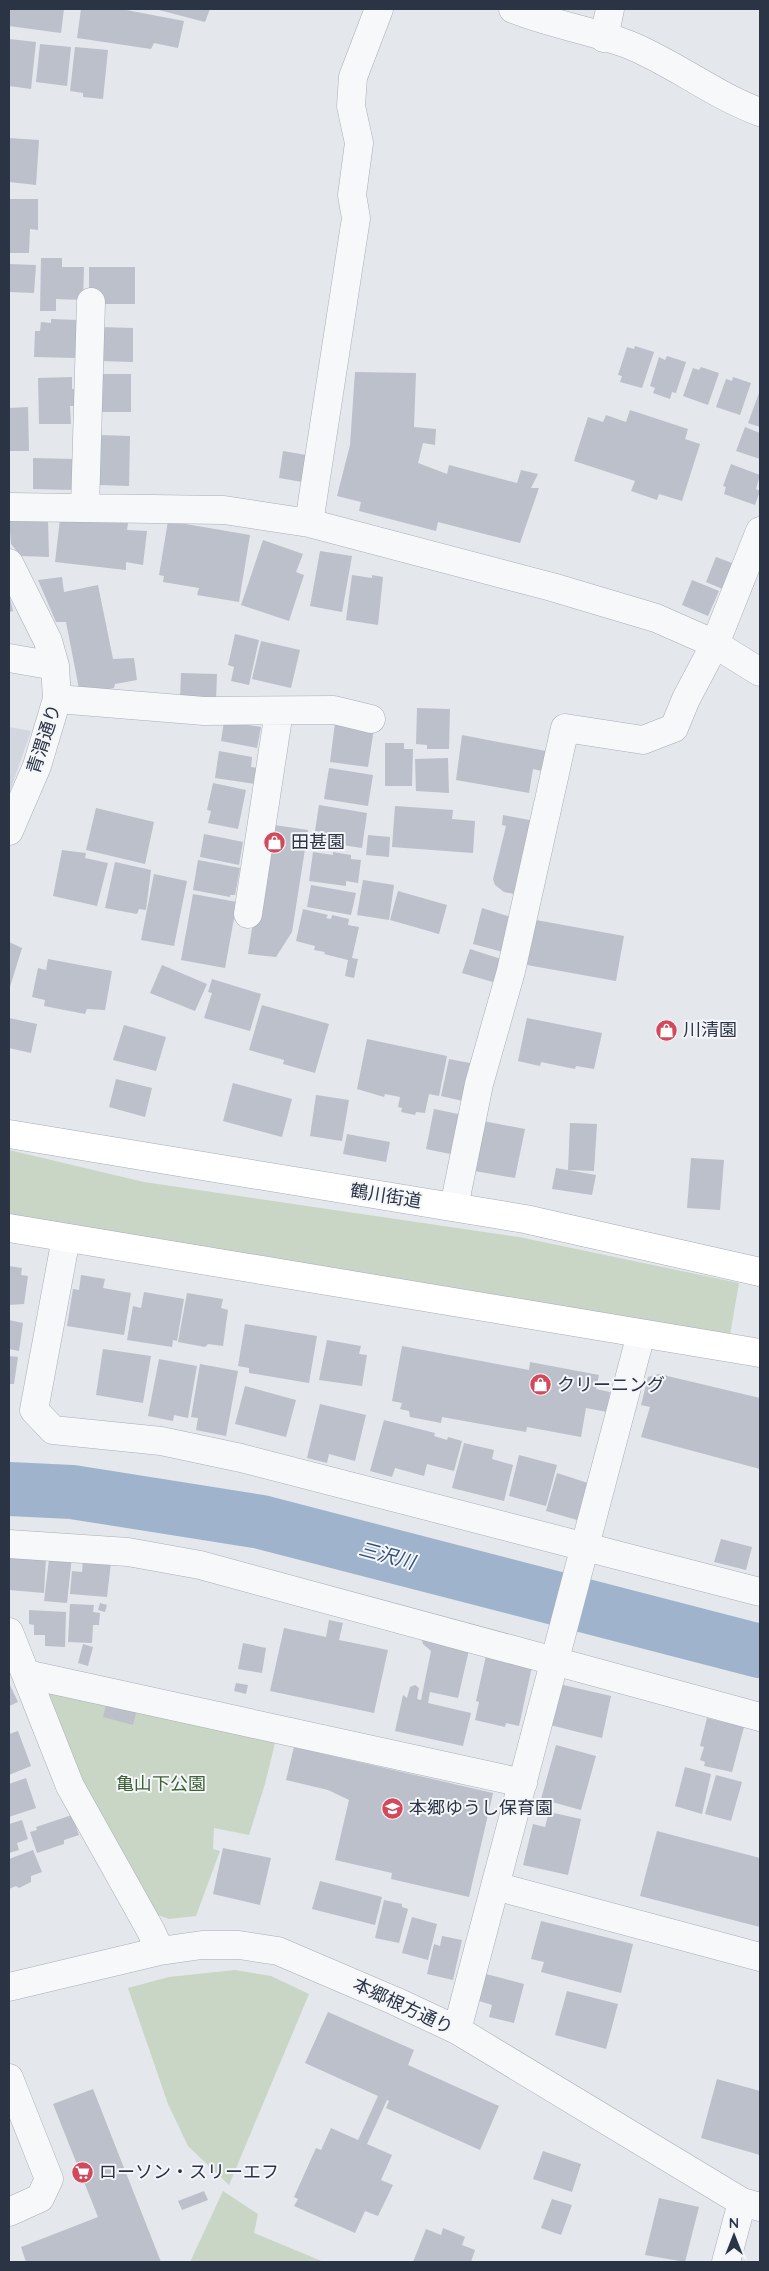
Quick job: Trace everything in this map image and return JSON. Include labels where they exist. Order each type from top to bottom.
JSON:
[{"type":"main road","name":"鶴川街道","points":[[9,1134],[525,1219],[760,1272]]},
{"type":"main road","points":[[9,1228],[760,1353]]},
{"type":"street","points":[[310,523],[356,218],[352,195],[359,143],[351,106],[353,77],[379,9]]},
{"type":"street","points":[[515,9],[627,44],[685,73],[739,104],[760,112]]},
{"type":"street","points":[[604,38],[610,9]]},
{"type":"street","points":[[85,508],[91,302]]},
{"type":"street","points":[[9,507],[224,510],[310,523],[552,587],[656,618],[715,644],[760,672]]},
{"type":"street","points":[[454,1207],[479,1084],[511,971],[565,728],[644,740],[674,728],[686,699],[715,644],[760,531]]},
{"type":"street","name":"青渭通り","points":[[9,563],[48,641],[55,666],[58,699],[37,766],[9,831]]},
{"type":"street","points":[[9,658],[55,666]]},
{"type":"street","points":[[58,699],[204,711],[334,710],[371,719]]},
{"type":"street","points":[[248,914],[279,711]]},
{"type":"street","points":[[66,1238],[34,1410],[53,1430],[160,1441],[232,1456],[582,1558],[760,1592]]},
{"type":"street","points":[[457,2030],[641,1334]]},
{"type":"street","points":[[9,1544],[128,1552],[200,1565],[558,1648],[760,1717]]},
{"type":"street","points":[[9,1632],[70,1786],[151,1931],[160,1951]]},
{"type":"street","points":[[26,1674],[522,1783]]},
{"type":"street","points":[[495,1886],[760,1957]]},
{"type":"street","name":"本郷根方通り","points":[[9,1987],[160,1951],[202,1946],[239,1945],[278,1951],[457,2030],[751,2205]]},
{"type":"street","points":[[9,2078],[49,2179],[40,2198],[9,2212]]},
{"type":"street","points":[[726,2262],[751,2205]]},
{"type":"shaded area","points":[[9,727],[31,731],[9,794]]},
{"type":"green space","points":[[9,1150],[144,1182],[519,1237],[739,1283],[730,1335],[9,1215]]},
{"type":"green space","name":"亀山下公園","points":[[52,1691],[276,1739],[265,1784],[249,1835],[214,1828],[213,1849],[220,1851],[196,1916],[169,1919],[158,1915],[83,1785],[44,1697]]},
{"type":"green space","points":[[235,1970],[271,1976],[309,1994],[229,2185],[188,2146],[168,2104],[128,1988],[169,1977]]},
{"type":"green space","points":[[223,2191],[258,2214],[254,2233],[324,2262],[190,2262]]},
{"type":"building","points":[[9,9],[64,9],[61,33],[9,26]]},
{"type":"building","points":[[81,9],[121,9],[184,21],[178,48],[154,43],[151,49],[77,38]]},
{"type":"building","points":[[155,9],[210,9],[205,22]]},
{"type":"building","points":[[9,39],[36,42],[31,89],[9,86]]},
{"type":"building","points":[[40,44],[71,47],[67,86],[36,82]]},
{"type":"building","points":[[75,47],[108,50],[103,99],[83,97],[83,93],[70,91]]},
{"type":"building","points":[[9,138],[39,140],[36,185],[9,182]]},
{"type":"building","points":[[9,199],[38,199],[38,230],[30,229],[29,253],[9,253]]},
{"type":"building","points":[[41,258],[62,258],[62,267],[84,267],[83,300],[56,299],[56,311],[40,311]]},
{"type":"building","points":[[9,264],[36,265],[34,293],[9,292]]},
{"type":"building","points":[[89,267],[135,267],[135,304],[98,304],[89,291]]},
{"type":"building","points":[[51,319],[78,320],[77,358],[34,357],[35,331],[40,331],[41,322],[51,323]]},
{"type":"building","points":[[100,327],[133,328],[133,362],[100,361]]},
{"type":"building","points":[[635,346],[654,352],[642,388],[620,382],[622,376],[618,375],[627,347],[634,349]]},
{"type":"building","points":[[667,356],[686,362],[676,393],[672,392],[670,399],[653,393],[655,388],[650,386],[659,357],[665,360]]},
{"type":"building","points":[[701,367],[719,373],[708,405],[683,396],[693,368],[699,370]]},
{"type":"building","points":[[355,372],[416,373],[414,427],[436,429],[435,445],[423,443],[418,463],[447,474],[449,465],[517,483],[521,470],[538,474],[531,488],[539,488],[520,543],[438,522],[436,531],[359,511],[361,502],[337,496],[350,445]]},
{"type":"building","points":[[96,374],[131,374],[131,412],[100,412]]},
{"type":"building","points":[[72,377],[72,389],[76,389],[76,406],[70,406],[71,424],[39,424],[38,378]]},
{"type":"building","points":[[733,377],[751,383],[740,415],[716,407],[726,379],[732,381]]},
{"type":"building","points":[[760,394],[760,427],[748,423]]},
{"type":"building","points":[[28,407],[29,451],[9,451],[9,408]]},
{"type":"building","points":[[630,410],[688,429],[685,439],[700,444],[682,501],[659,494],[657,500],[631,491],[635,481],[574,461],[588,417],[603,422],[606,415],[626,422]]},
{"type":"building","points":[[745,427],[760,433],[760,459],[736,451]]},
{"type":"building","points":[[99,435],[130,436],[129,486],[99,485]]},
{"type":"building","points":[[283,451],[312,456],[308,483],[279,478]]},
{"type":"building","points":[[33,458],[74,459],[73,490],[33,489]]},
{"type":"building","points":[[731,464],[760,475],[756,489],[760,491],[755,505],[724,494],[726,487],[723,486]]},
{"type":"building","points":[[9,518],[48,519],[49,557],[21,556],[11,544]]},
{"type":"building","points":[[60,519],[128,523],[127,530],[147,531],[143,565],[126,562],[126,570],[55,562]]},
{"type":"building","points":[[168,521],[250,535],[239,602],[197,595],[199,588],[163,582],[164,576],[159,575]]},
{"type":"building","points":[[263,540],[303,554],[296,572],[304,575],[289,621],[241,605]]},
{"type":"building","points":[[320,551],[352,556],[342,612],[310,606]]},
{"type":"building","points":[[716,557],[735,564],[725,590],[706,582]]},
{"type":"building","points":[[352,575],[372,578],[372,575],[383,577],[378,625],[346,620]]},
{"type":"building","points":[[62,577],[64,592],[98,585],[113,659],[134,658],[137,680],[115,684],[114,688],[80,694],[66,622],[56,622],[38,580]]},
{"type":"building","points":[[692,580],[719,591],[708,616],[682,605]]},
{"type":"building","points":[[9,599],[13,611],[9,612]]},
{"type":"building","points":[[235,634],[259,640],[249,685],[231,681],[234,667],[228,665]]},
{"type":"building","points":[[261,641],[300,650],[291,688],[252,679]]},
{"type":"building","points":[[181,673],[217,674],[216,702],[180,701]]},
{"type":"building","points":[[417,708],[450,709],[449,749],[427,749],[427,745],[416,744]]},
{"type":"building","points":[[224,721],[261,727],[257,748],[221,741]]},
{"type":"building","points":[[335,723],[374,729],[368,767],[330,762]]},
{"type":"building","points":[[462,735],[546,751],[542,771],[533,769],[529,793],[456,780]]},
{"type":"building","points":[[385,743],[404,743],[404,749],[413,749],[412,786],[385,786]]},
{"type":"building","points":[[219,751],[252,757],[251,767],[258,768],[255,784],[215,778]]},
{"type":"building","points":[[448,758],[449,793],[416,791],[415,759]]},
{"type":"building","points":[[329,768],[373,775],[368,806],[324,799]]},
{"type":"building","points":[[213,783],[246,790],[238,829],[208,823],[211,811],[207,810]]},
{"type":"building","points":[[319,805],[367,813],[362,848],[322,842],[324,832],[315,831]]},
{"type":"building","points":[[395,806],[453,810],[452,819],[475,821],[473,853],[392,847]]},
{"type":"building","points":[[96,808],[154,822],[145,864],[86,850]]},
{"type":"building","points":[[503,815],[535,821],[519,895],[504,892],[495,885],[493,879],[506,826],[502,825]]},
{"type":"building","points":[[268,824],[308,830],[292,932],[276,957],[248,954]]},
{"type":"building","points":[[204,834],[243,842],[239,865],[200,857]]},
{"type":"building","points":[[368,835],[390,837],[389,857],[366,855]]},
{"type":"building","points":[[62,850],[86,853],[85,858],[108,863],[97,906],[53,896]]},
{"type":"building","points":[[313,852],[333,855],[333,852],[351,855],[351,859],[361,860],[358,883],[346,881],[346,886],[309,881]]},
{"type":"building","points":[[198,860],[240,868],[235,895],[230,895],[230,897],[193,890]]},
{"type":"building","points":[[115,862],[151,870],[146,910],[139,909],[137,914],[105,908]]},
{"type":"building","points":[[154,874],[187,881],[174,946],[141,940]]},
{"type":"building","points":[[363,880],[394,885],[389,920],[357,915]]},
{"type":"building","points":[[311,885],[356,893],[351,915],[307,907]]},
{"type":"building","points":[[398,891],[447,905],[439,934],[390,920]]},
{"type":"building","points":[[193,894],[237,902],[225,968],[181,960]]},
{"type":"building","points":[[482,908],[511,917],[503,952],[473,944]]},
{"type":"building","points":[[303,909],[328,915],[326,918],[331,919],[332,915],[349,919],[348,925],[359,927],[352,958],[358,959],[354,978],[345,976],[348,960],[324,954],[325,952],[314,950],[315,946],[296,941]]},
{"type":"building","points":[[536,920],[624,936],[616,981],[527,965]]},
{"type":"building","points":[[9,942],[22,948],[9,990]]},
{"type":"building","points":[[470,949],[501,959],[493,982],[462,973]]},
{"type":"building","points":[[48,959],[112,971],[105,1010],[87,1009],[85,1014],[44,1006],[45,1000],[32,997],[38,968],[46,970]]},
{"type":"building","points":[[162,965],[207,984],[195,1011],[150,993]]},
{"type":"building","points":[[212,979],[261,994],[250,1031],[204,1018],[212,993],[208,992]]},
{"type":"building","points":[[262,1005],[329,1024],[315,1073],[283,1064],[284,1060],[249,1050]]},
{"type":"building","points":[[9,1018],[37,1024],[31,1053],[9,1048]]},
{"type":"building","points":[[527,1018],[602,1033],[594,1069],[576,1066],[575,1069],[541,1062],[540,1066],[518,1061]]},
{"type":"building","points":[[124,1025],[166,1037],[156,1071],[113,1060]]},
{"type":"building","points":[[367,1039],[447,1056],[439,1096],[429,1094],[425,1113],[416,1112],[415,1115],[401,1112],[402,1108],[398,1107],[400,1097],[385,1094],[384,1097],[357,1089]]},
{"type":"building","points":[[449,1059],[475,1064],[467,1102],[441,1096]]},
{"type":"building","points":[[116,1079],[152,1088],[145,1117],[109,1107]]},
{"type":"building","points":[[233,1083],[292,1099],[282,1137],[223,1121]]},
{"type":"building","points":[[316,1095],[349,1100],[342,1141],[310,1136]]},
{"type":"building","points":[[434,1109],[463,1115],[455,1155],[426,1149]]},
{"type":"building","points":[[478,1120],[525,1129],[515,1178],[469,1170]]},
{"type":"building","points":[[570,1123],[597,1124],[594,1171],[568,1170]]},
{"type":"building","points":[[347,1134],[390,1142],[386,1162],[343,1154]]},
{"type":"building","points":[[691,1158],[724,1160],[720,1210],[687,1208]]},
{"type":"building","points":[[556,1168],[596,1175],[592,1195],[552,1189]]},
{"type":"building","points":[[9,1266],[22,1268],[21,1275],[28,1276],[24,1304],[9,1305]]},
{"type":"building","points":[[81,1275],[105,1279],[103,1288],[131,1293],[124,1335],[67,1326],[73,1289],[79,1290]]},
{"type":"building","points":[[144,1292],[184,1299],[177,1341],[173,1340],[172,1347],[127,1340],[133,1306],[141,1308]]},
{"type":"building","points":[[187,1293],[223,1299],[221,1308],[228,1310],[223,1346],[208,1344],[205,1347],[178,1342]]},
{"type":"building","points":[[9,1320],[23,1323],[19,1351],[9,1349]]},
{"type":"building","points":[[245,1324],[317,1336],[309,1383],[249,1373],[249,1368],[238,1366]]},
{"type":"building","points":[[327,1340],[361,1346],[359,1354],[367,1355],[362,1386],[319,1380]]},
{"type":"building","points":[[402,1346],[529,1370],[530,1362],[599,1375],[596,1389],[610,1392],[607,1412],[586,1408],[581,1437],[527,1427],[526,1432],[442,1417],[441,1423],[410,1417],[409,1411],[400,1409],[402,1403],[392,1401]]},
{"type":"building","points":[[103,1349],[151,1356],[143,1403],[96,1395]]},
{"type":"building","points":[[9,1356],[18,1357],[14,1384],[9,1384]]},
{"type":"building","points":[[159,1359],[197,1366],[188,1418],[174,1415],[173,1421],[148,1416]]},
{"type":"building","points":[[200,1364],[238,1371],[226,1436],[196,1430],[198,1418],[191,1417]]},
{"type":"building","points":[[659,1374],[760,1398],[760,1469],[641,1437],[650,1407],[641,1405],[648,1377]]},
{"type":"building","points":[[245,1386],[296,1400],[286,1437],[235,1424]]},
{"type":"building","points":[[320,1404],[366,1415],[355,1461],[329,1454],[327,1463],[307,1458]]},
{"type":"building","points":[[384,1420],[435,1433],[434,1436],[447,1440],[448,1437],[462,1441],[454,1471],[427,1464],[424,1476],[395,1468],[392,1477],[370,1471]]},
{"type":"building","points":[[464,1443],[494,1450],[492,1459],[513,1465],[504,1501],[452,1488]]},
{"type":"building","points":[[519,1455],[557,1465],[546,1506],[509,1496]]},
{"type":"building","points":[[557,1473],[588,1483],[577,1520],[546,1511]]},
{"type":"building","points":[[721,1539],[752,1547],[746,1570],[714,1562]]},
{"type":"building","points":[[9,1555],[46,1558],[44,1593],[9,1590]]},
{"type":"building","points":[[72,1557],[67,1603],[44,1601],[49,1559]]},
{"type":"building","points":[[83,1559],[111,1562],[107,1597],[70,1594],[72,1571],[82,1572]]},
{"type":"building","points":[[100,1603],[107,1605],[105,1612],[98,1610]]},
{"type":"building","points":[[70,1604],[94,1605],[93,1612],[100,1613],[99,1625],[93,1625],[92,1643],[68,1642]]},
{"type":"building","points":[[29,1610],[66,1612],[65,1647],[45,1646],[45,1635],[34,1635],[34,1625],[29,1624]]},
{"type":"building","points":[[329,1620],[343,1623],[339,1640],[388,1650],[374,1713],[270,1691],[284,1628],[326,1637]]},
{"type":"building","points":[[426,1636],[469,1650],[458,1698],[430,1692],[428,1703],[471,1713],[463,1746],[395,1731],[403,1695],[407,1698],[410,1687],[415,1685],[419,1688],[417,1699],[421,1700],[431,1651],[423,1644],[422,1640]]},
{"type":"building","points":[[243,1643],[266,1648],[262,1673],[238,1669]]},
{"type":"building","points":[[83,1644],[93,1647],[88,1666],[78,1663]]},
{"type":"building","points":[[487,1651],[533,1662],[519,1726],[506,1723],[505,1727],[475,1720],[479,1702],[476,1701]]},
{"type":"building","points":[[9,1683],[18,1702],[9,1706]]},
{"type":"building","points":[[236,1683],[248,1685],[246,1694],[234,1691]]},
{"type":"building","points":[[559,1684],[611,1696],[602,1738],[550,1725]]},
{"type":"building","points":[[107,1701],[137,1708],[133,1725],[103,1717]]},
{"type":"building","points":[[707,1718],[744,1727],[732,1772],[704,1766],[705,1762],[700,1760],[704,1747],[700,1746]]},
{"type":"building","points":[[18,1731],[31,1766],[9,1775],[9,1734]]},
{"type":"building","points":[[556,1745],[596,1756],[581,1810],[541,1799]]},
{"type":"building","points":[[294,1747],[493,1793],[469,1897],[391,1879],[392,1873],[335,1860],[349,1800],[328,1790],[286,1780]]},
{"type":"building","points":[[685,1767],[711,1774],[702,1814],[675,1806]]},
{"type":"building","points":[[716,1775],[742,1782],[731,1821],[705,1814]]},
{"type":"building","points":[[26,1778],[36,1808],[9,1817],[9,1784]]},
{"type":"building","points":[[549,1812],[581,1819],[568,1875],[523,1865],[533,1824],[545,1827]]},
{"type":"building","points":[[72,1815],[79,1835],[64,1840],[64,1844],[37,1853],[30,1832],[37,1830],[36,1827]]},
{"type":"building","points":[[22,1820],[28,1839],[17,1843],[19,1850],[9,1853],[9,1824]]},
{"type":"building","points":[[657,1831],[760,1858],[760,1927],[640,1896]]},
{"type":"building","points":[[223,1848],[271,1858],[260,1905],[213,1894]]},
{"type":"building","points":[[33,1850],[42,1872],[31,1876],[31,1882],[19,1888],[16,1886],[9,1889],[9,1859]]},
{"type":"building","points":[[320,1881],[382,1897],[375,1925],[312,1909]]},
{"type":"building","points":[[384,1900],[402,1904],[402,1907],[408,1909],[399,1943],[375,1938]]},
{"type":"building","points":[[412,1917],[437,1924],[428,1960],[402,1953]]},
{"type":"building","points":[[541,1921],[633,1944],[621,1993],[541,1972],[544,1962],[531,1959]]},
{"type":"building","points":[[442,1936],[462,1940],[453,1980],[427,1974],[434,1944],[440,1946]]},
{"type":"building","points":[[486,1974],[524,1984],[514,2023],[489,2017],[492,2005],[479,2001]]},
{"type":"building","points":[[567,1991],[618,2004],[606,2049],[555,2035]]},
{"type":"building","points":[[328,2012],[414,2050],[408,2065],[499,2106],[480,2150],[386,2108],[389,2101],[387,2100],[367,2144],[392,2155],[381,2180],[393,2185],[378,2216],[365,2211],[355,2233],[294,2206],[298,2199],[294,2197],[316,2148],[321,2150],[331,2128],[358,2140],[378,2096],[305,2063]]},
{"type":"building","points":[[717,2079],[760,2091],[760,2155],[701,2138]]},
{"type":"building","points":[[93,2089],[161,2262],[26,2262],[21,2247],[98,2217],[53,2104]]},
{"type":"building","points":[[543,2151],[581,2164],[572,2192],[533,2179]]},
{"type":"building","points":[[204,2191],[208,2200],[182,2210],[178,2201]]},
{"type":"building","points":[[659,2198],[699,2207],[685,2262],[645,2255]]},
{"type":"building","points":[[552,2199],[572,2205],[561,2235],[541,2228]]},
{"type":"building","points":[[443,2228],[465,2237],[462,2245],[475,2250],[471,2262],[413,2262],[426,2229],[441,2235]]},
{"type":"waterway","name":"三沢川","points":[[9,1489],[72,1492],[261,1522],[760,1651]]},
{"type":"place","name":"田甚園","points":[[275,842]]},
{"type":"place","name":"川清園","points":[[667,1030]]},
{"type":"place","name":"クリーニング","points":[[541,1385]]},
{"type":"place","name":"本郷ゆうし保育園","points":[[393,1808]]},
{"type":"place","name":"ローソン・スリーエフ","points":[[83,2172]]}]
